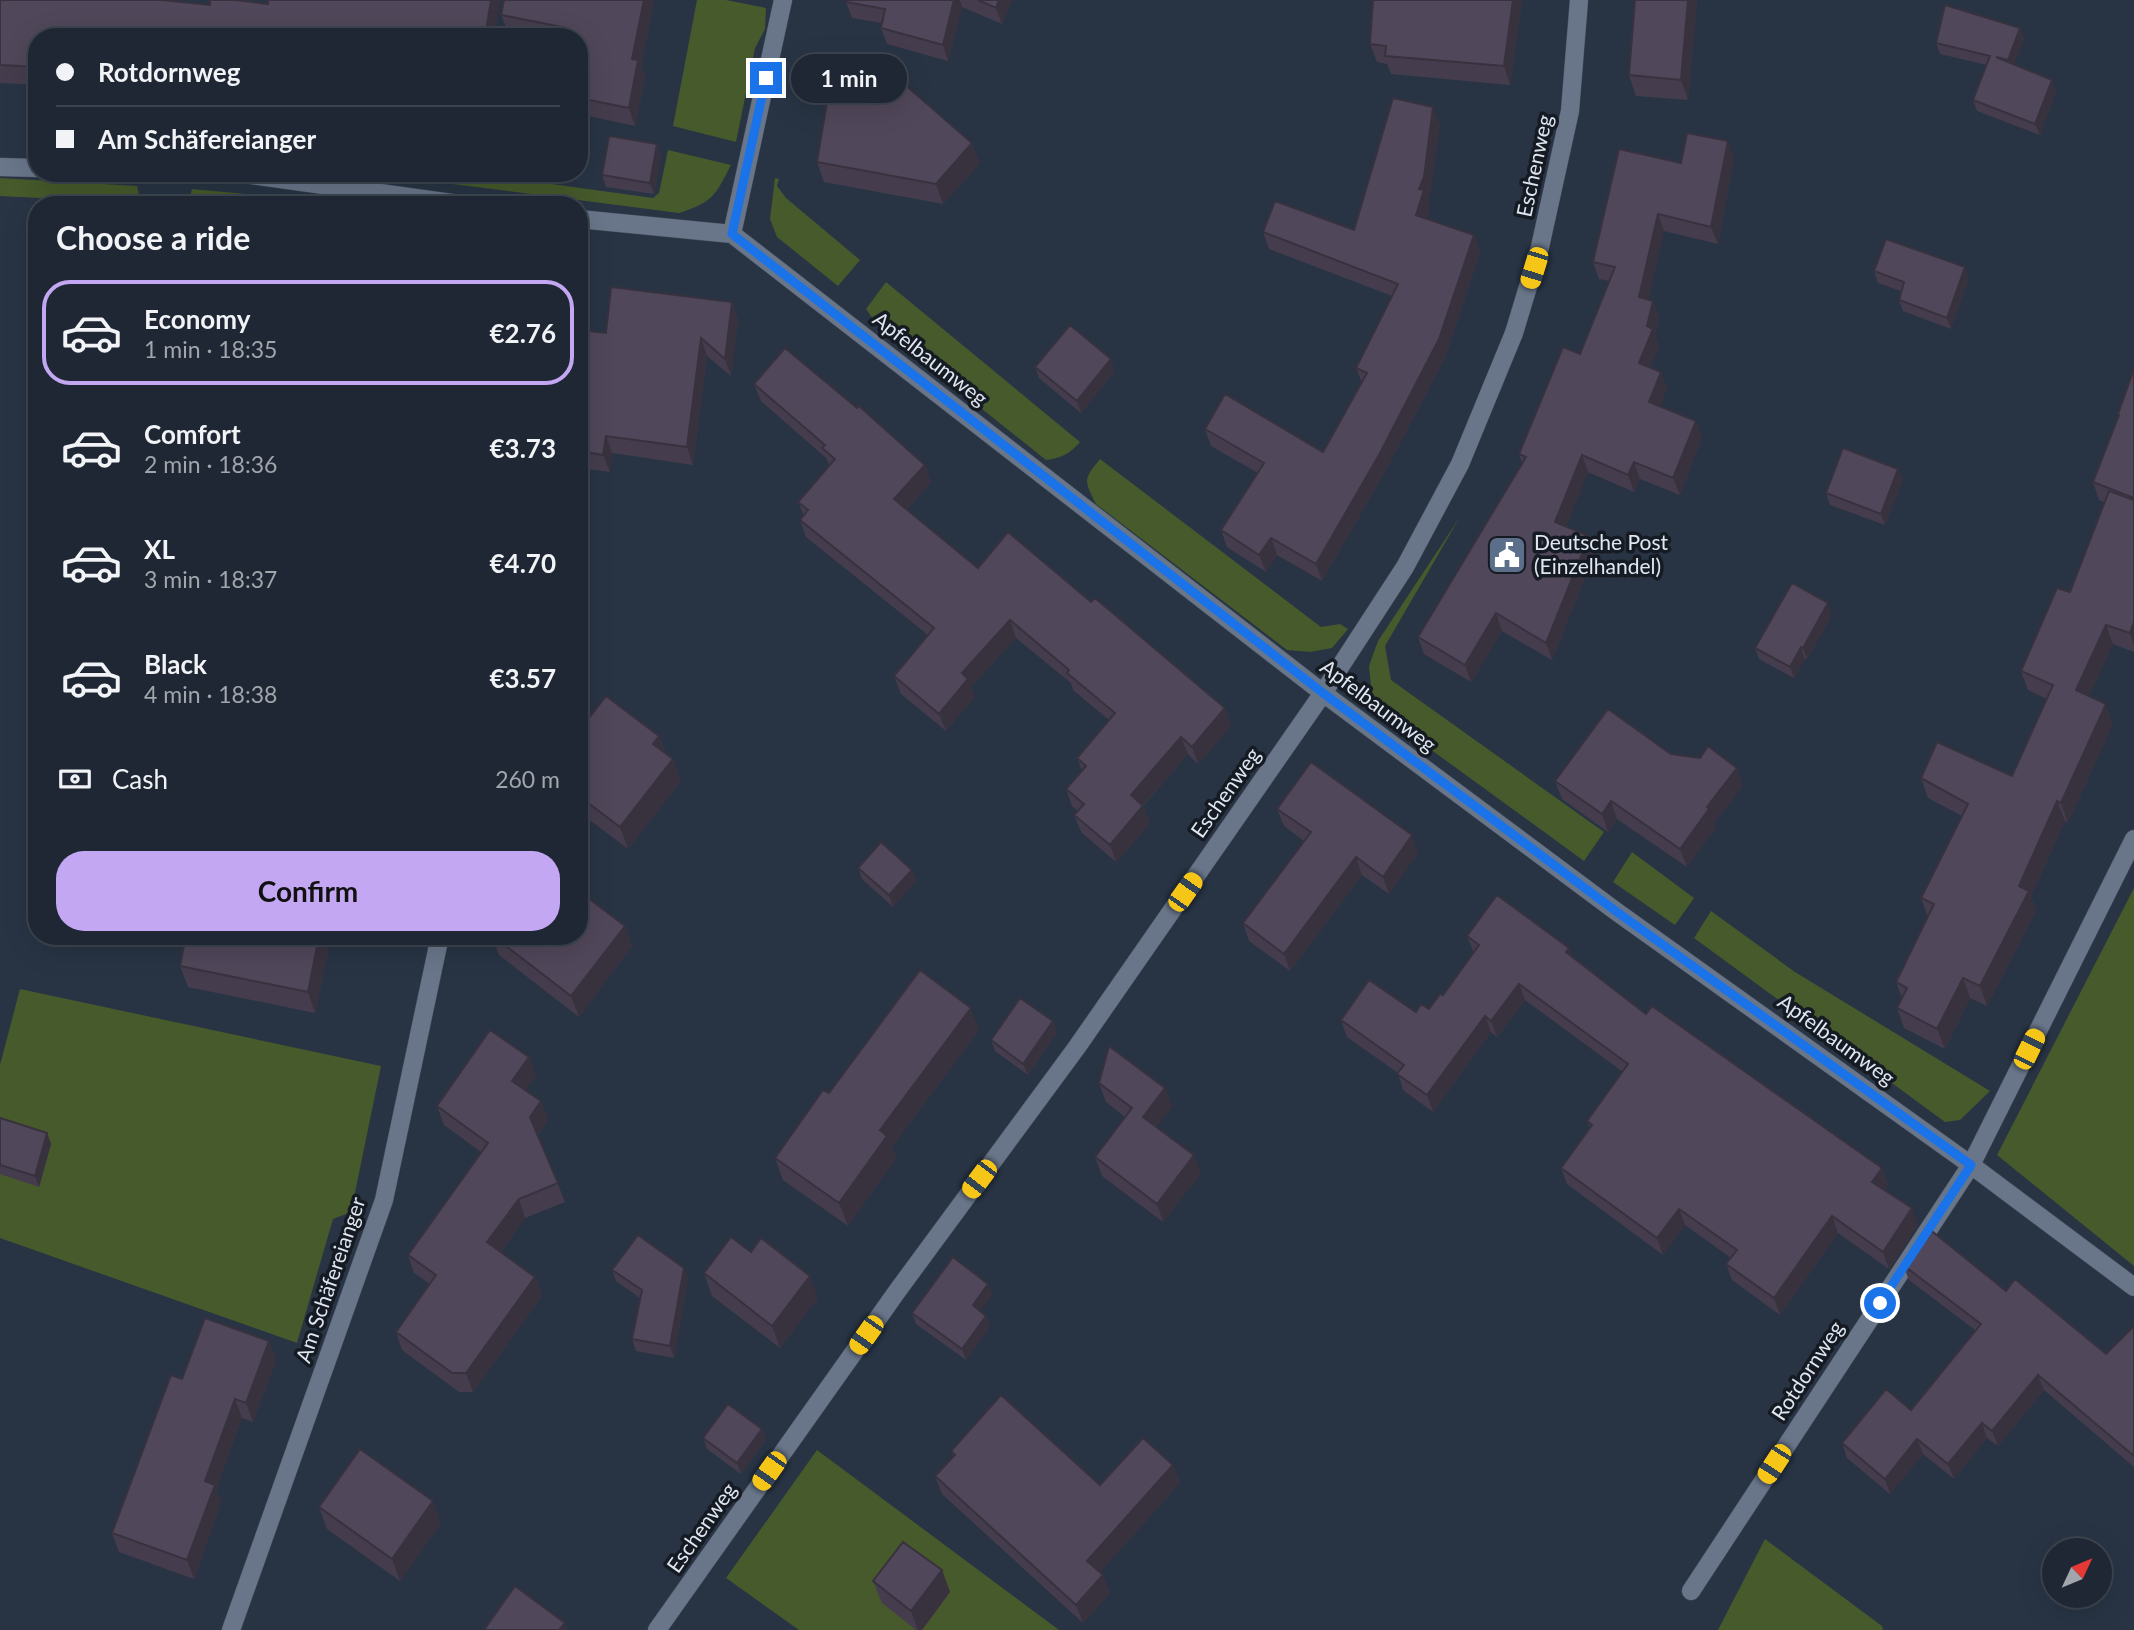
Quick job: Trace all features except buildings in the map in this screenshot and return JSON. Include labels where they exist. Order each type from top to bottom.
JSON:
[{"type":"street","points":[[588,220],[732,234],[783,0]]},
{"type":"street","name":"Eschenweg","points":[[657,1630],[898,1290],[1077,1047],[1323,693],[1405,567],[1460,464],[1514,333],[1540,247],[1570,111],[1579,0]]},
{"type":"street","points":[[0,167],[28,167]]},
{"type":"street","points":[[301,182],[402,196]]},
{"type":"street","name":"Apfelbaumweg","points":[[732,234],[1323,693],[1617,912],[1971,1165],[2134,1287]]},
{"type":"street","name":"Rotdornweg","points":[[1691,1591],[1971,1165],[2134,839]]},
{"type":"street","name":"Am Schäfereianger","points":[[230,1630],[384,1200],[438,945]]},
{"type":"green space","points":[[697,0],[726,0],[766,8],[765,29],[755,48],[736,142],[673,126]]},
{"type":"green space","points":[[668,150],[731,165],[712,196],[679,213],[588,201],[588,196],[546,196],[437,182],[537,182],[653,198],[659,193]]},
{"type":"green space","points":[[0,178],[28,180],[28,182],[137,186],[139,196],[28,197],[0,196]]},
{"type":"green space","points":[[775,178],[779,179],[777,186],[786,198],[860,260],[838,286],[777,237],[770,219]]},
{"type":"green space","points":[[192,189],[267,196],[190,196]]},
{"type":"green space","points":[[886,282],[1080,442],[1065,455],[1046,460],[877,325],[866,309]]},
{"type":"green space","points":[[1100,459],[1321,627],[1340,624],[1348,629],[1332,648],[1310,652],[1287,650],[1096,504],[1087,480]]},
{"type":"green space","points":[[1460,517],[1385,646],[1391,680],[1604,832],[1584,861],[1393,722],[1372,696],[1369,666],[1378,641]]},
{"type":"green space","points":[[1632,852],[1694,898],[1675,925],[1613,882]]},
{"type":"green space","points":[[2134,888],[2134,1266],[1997,1155]]},
{"type":"green space","points":[[1711,911],[1795,972],[1990,1091],[1960,1120],[1945,1122],[1694,938]]},
{"type":"green space","points":[[20,989],[381,1066],[351,1212],[333,1219],[297,1343],[0,1238],[0,1065]]},
{"type":"green space","points":[[817,1450],[1059,1630],[799,1630],[726,1578]]},
{"type":"green space","points":[[1765,1539],[1882,1626],[1883,1630],[1718,1630]]},
{"type":"place","name":"Deutsche Post (Einzelhandel)","points":[[1507,555]]},
{"type":"route","points":[[766,78],[732,234],[1323,693],[1617,912],[1971,1165],[1880,1303]]}]
